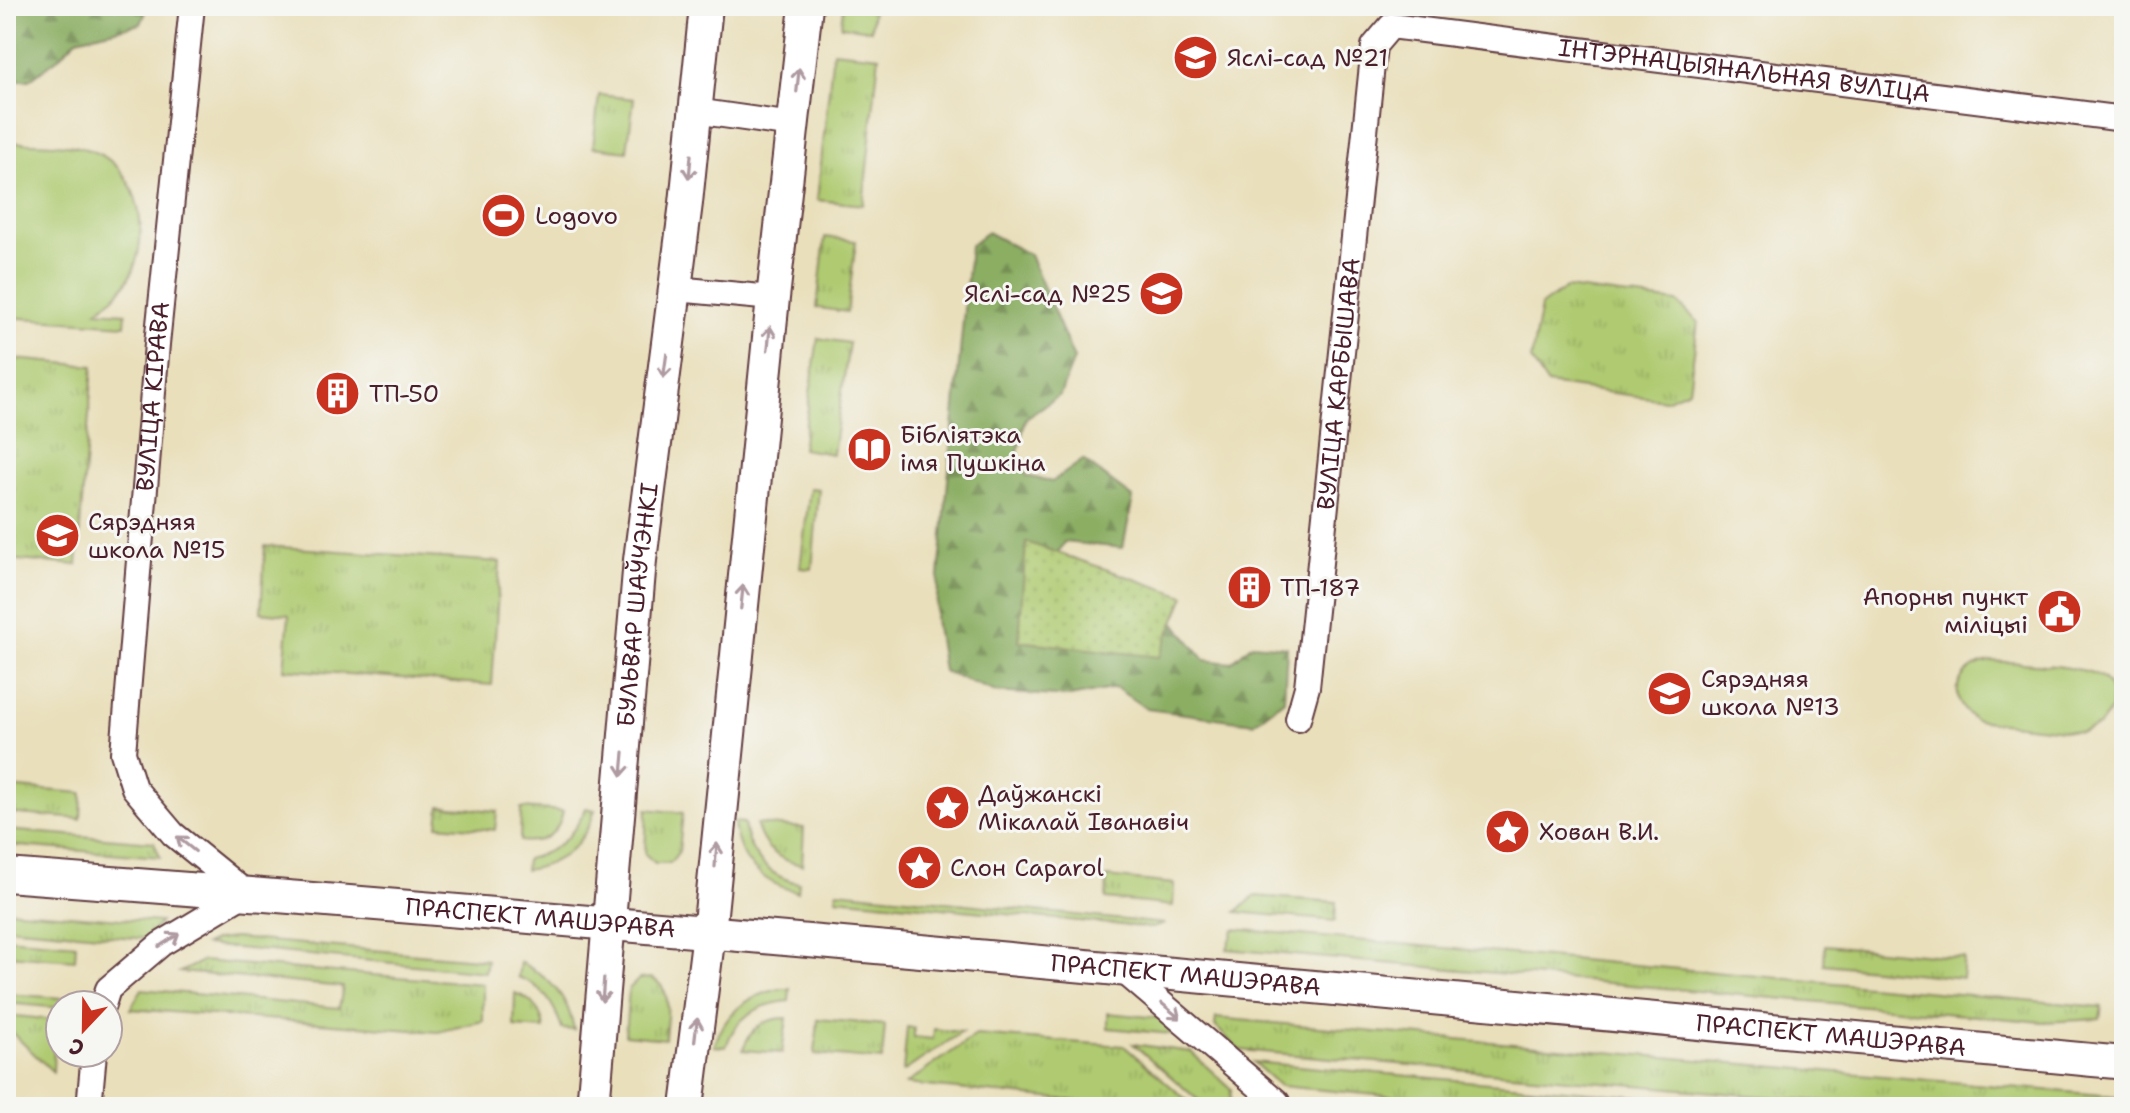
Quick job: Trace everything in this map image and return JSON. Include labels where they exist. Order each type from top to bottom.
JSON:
[{"type":"main road","name":"БУЛЬВАР ШАЎЧЭНКІ","points":[[593,1107],[640,560],[676,289],[706,6]]},
{"type":"main road","points":[[687,1107],[709,933],[773,298],[806,6]]},
{"type":"main road","name":"ПРАСПЕКТ МАШЭРАВА","points":[[6,875],[1120,968],[2124,1063]]},
{"type":"street","name":"ВУЛІЦА КІРАВА","points":[[192,6],[157,344],[123,753],[134,788],[173,834],[246,893]]},
{"type":"street","name":"ІНТЭРНАЦЫЯНАЛЬНАЯ ВУЛІЦА","points":[[1374,46],[1391,26],[2124,119]]},
{"type":"street","name":"ВУЛІЦА КАРБЫШАВА","points":[[1298,719],[1308,671],[1374,46]]},
{"type":"street","points":[[695,111],[793,125]]},
{"type":"street","points":[[676,289],[773,298]]},
{"type":"street","points":[[114,989],[161,944],[246,893]]},
{"type":"street","points":[[1120,968],[1277,1104]]},
{"type":"street","points":[[89,1107],[93,1069]]},
{"type":"green space","points":[[6,6],[140,6],[145,14],[141,24],[77,39],[29,80],[6,80]]},
{"type":"green space","points":[[843,6],[873,6],[871,30],[841,26]]},
{"type":"green space","points":[[833,51],[879,56],[863,205],[817,200]]},
{"type":"green space","points":[[599,95],[634,99],[627,151],[593,147]]},
{"type":"green space","points":[[6,142],[87,149],[112,162],[124,175],[138,207],[140,243],[130,276],[123,287],[96,311],[126,313],[125,325],[6,317]]},
{"type":"green space","points":[[987,232],[1030,255],[1074,359],[1060,395],[1026,418],[1018,452],[1027,476],[1052,482],[1083,460],[1133,498],[1123,548],[1064,542],[1051,563],[1165,610],[1205,660],[1231,663],[1252,644],[1287,647],[1284,700],[1254,723],[1147,709],[1116,688],[1070,697],[996,692],[943,671],[935,619],[970,246]]},
{"type":"green space","points":[[825,237],[856,241],[847,312],[817,308]]},
{"type":"green space","points":[[1566,288],[1677,302],[1698,322],[1689,390],[1665,400],[1547,384],[1531,360],[1541,306]]},
{"type":"green space","points":[[818,338],[849,343],[833,454],[802,449]]},
{"type":"green space","points":[[14,359],[93,366],[77,565],[6,559],[6,482]]},
{"type":"green space","points":[[810,488],[819,489],[812,569],[800,568]]},
{"type":"green space","points":[[1026,542],[1185,596],[1159,657],[1019,641]]},
{"type":"green space","points":[[265,546],[500,562],[492,685],[284,669],[289,615],[261,612]]},
{"type":"green space","points":[[1992,661],[2068,668],[2096,674],[2109,686],[2111,709],[2099,726],[2081,732],[1975,720],[1960,702],[1959,684],[1970,669]]},
{"type":"green space","points":[[6,787],[82,793],[81,819],[6,813]]},
{"type":"green space","points":[[440,806],[497,811],[495,830],[438,825]]},
{"type":"green space","points":[[521,808],[563,811],[557,826],[548,836],[536,841],[520,841]]},
{"type":"green space","points":[[586,808],[595,810],[578,843],[560,858],[525,870],[526,859],[547,852],[563,842]]},
{"type":"green space","points":[[647,809],[683,813],[679,851],[670,863],[655,863],[645,854]]},
{"type":"green space","points":[[734,822],[744,823],[750,844],[761,862],[778,875],[799,883],[798,892],[773,883],[753,868],[740,848]]},
{"type":"green space","points":[[756,824],[804,828],[802,865],[772,852]]},
{"type":"green space","points":[[6,830],[154,842],[160,857],[6,845]]},
{"type":"green space","points":[[1107,877],[1174,884],[1173,906],[1106,899]]},
{"type":"green space","points":[[837,891],[1165,924],[1152,928],[836,898]]},
{"type":"green space","points":[[1255,896],[1336,902],[1335,921],[1236,912]]},
{"type":"green space","points":[[6,910],[160,922],[147,939],[6,927]]},
{"type":"green space","points":[[1234,929],[2102,1007],[2100,1019],[2043,1022],[1227,949]]},
{"type":"green space","points":[[6,938],[76,944],[75,960],[6,955]]},
{"type":"green space","points":[[234,938],[487,960],[485,972],[205,945]]},
{"type":"green space","points":[[1825,945],[1964,958],[1962,978],[1824,964]]},
{"type":"green space","points":[[202,961],[483,984],[483,1021],[438,1032],[130,1009],[142,989],[339,1008],[343,987],[180,972]]},
{"type":"green space","points":[[520,962],[540,974],[556,989],[567,1007],[574,1030],[562,1029],[547,997],[518,977]]},
{"type":"green space","points":[[651,978],[659,983],[666,996],[665,1039],[625,1035],[629,989],[639,979]]},
{"type":"green space","points":[[790,989],[789,1001],[758,1009],[735,1028],[726,1047],[714,1046],[724,1024],[738,1008],[757,996]]},
{"type":"green space","points":[[515,993],[535,1007],[544,1029],[514,1027]]},
{"type":"green space","points":[[6,994],[44,997],[44,1007],[6,1003]]},
{"type":"green space","points":[[1108,1013],[1160,1018],[1193,1036],[1108,1028]]},
{"type":"green space","points":[[6,1015],[44,1019],[44,1063],[6,1027]]},
{"type":"green space","points":[[787,1018],[782,1053],[743,1050],[749,1036],[759,1026]]},
{"type":"green space","points":[[1216,1018],[2124,1097],[2124,1107],[1884,1107],[1239,1050],[1215,1026]]},
{"type":"green space","points":[[818,1019],[885,1025],[882,1060],[815,1054]]},
{"type":"green space","points":[[907,1027],[914,1028],[914,1037],[933,1039],[934,1029],[962,1032],[903,1072]]},
{"type":"green space","points":[[976,1035],[1124,1046],[1195,1107],[1139,1107],[906,1084]]},
{"type":"green space","points":[[1133,1044],[1191,1052],[1231,1089],[1230,1107],[1206,1107]]},
{"type":"green space","points":[[1253,1062],[1758,1107],[1506,1107],[1280,1086]]},
{"type":"place","name":"Яслі-сад №21","points":[[1196,58]]},
{"type":"place","name":"Logovo","points":[[504,216]]},
{"type":"place","name":"Яслі-сад №25","points":[[1162,294]]},
{"type":"place","name":"ТП-50","points":[[338,394]]},
{"type":"place","name":"Бібліятэка імя Пушкіна","points":[[869,449]]},
{"type":"place","name":"Сярэдняя школа №15","points":[[57,536]]},
{"type":"place","name":"ТП-187","points":[[1249,588]]},
{"type":"place","name":"Апорны пункт міліцыі","points":[[2059,611]]},
{"type":"place","name":"Сярэдняя школа №13","points":[[1670,693]]},
{"type":"place","name":"Даўжанскі Мікалай Іванавіч","points":[[947,808]]},
{"type":"place","name":"Хован В.И.","points":[[1508,832]]},
{"type":"place","name":"Слон Caparol","points":[[919,868]]}]
